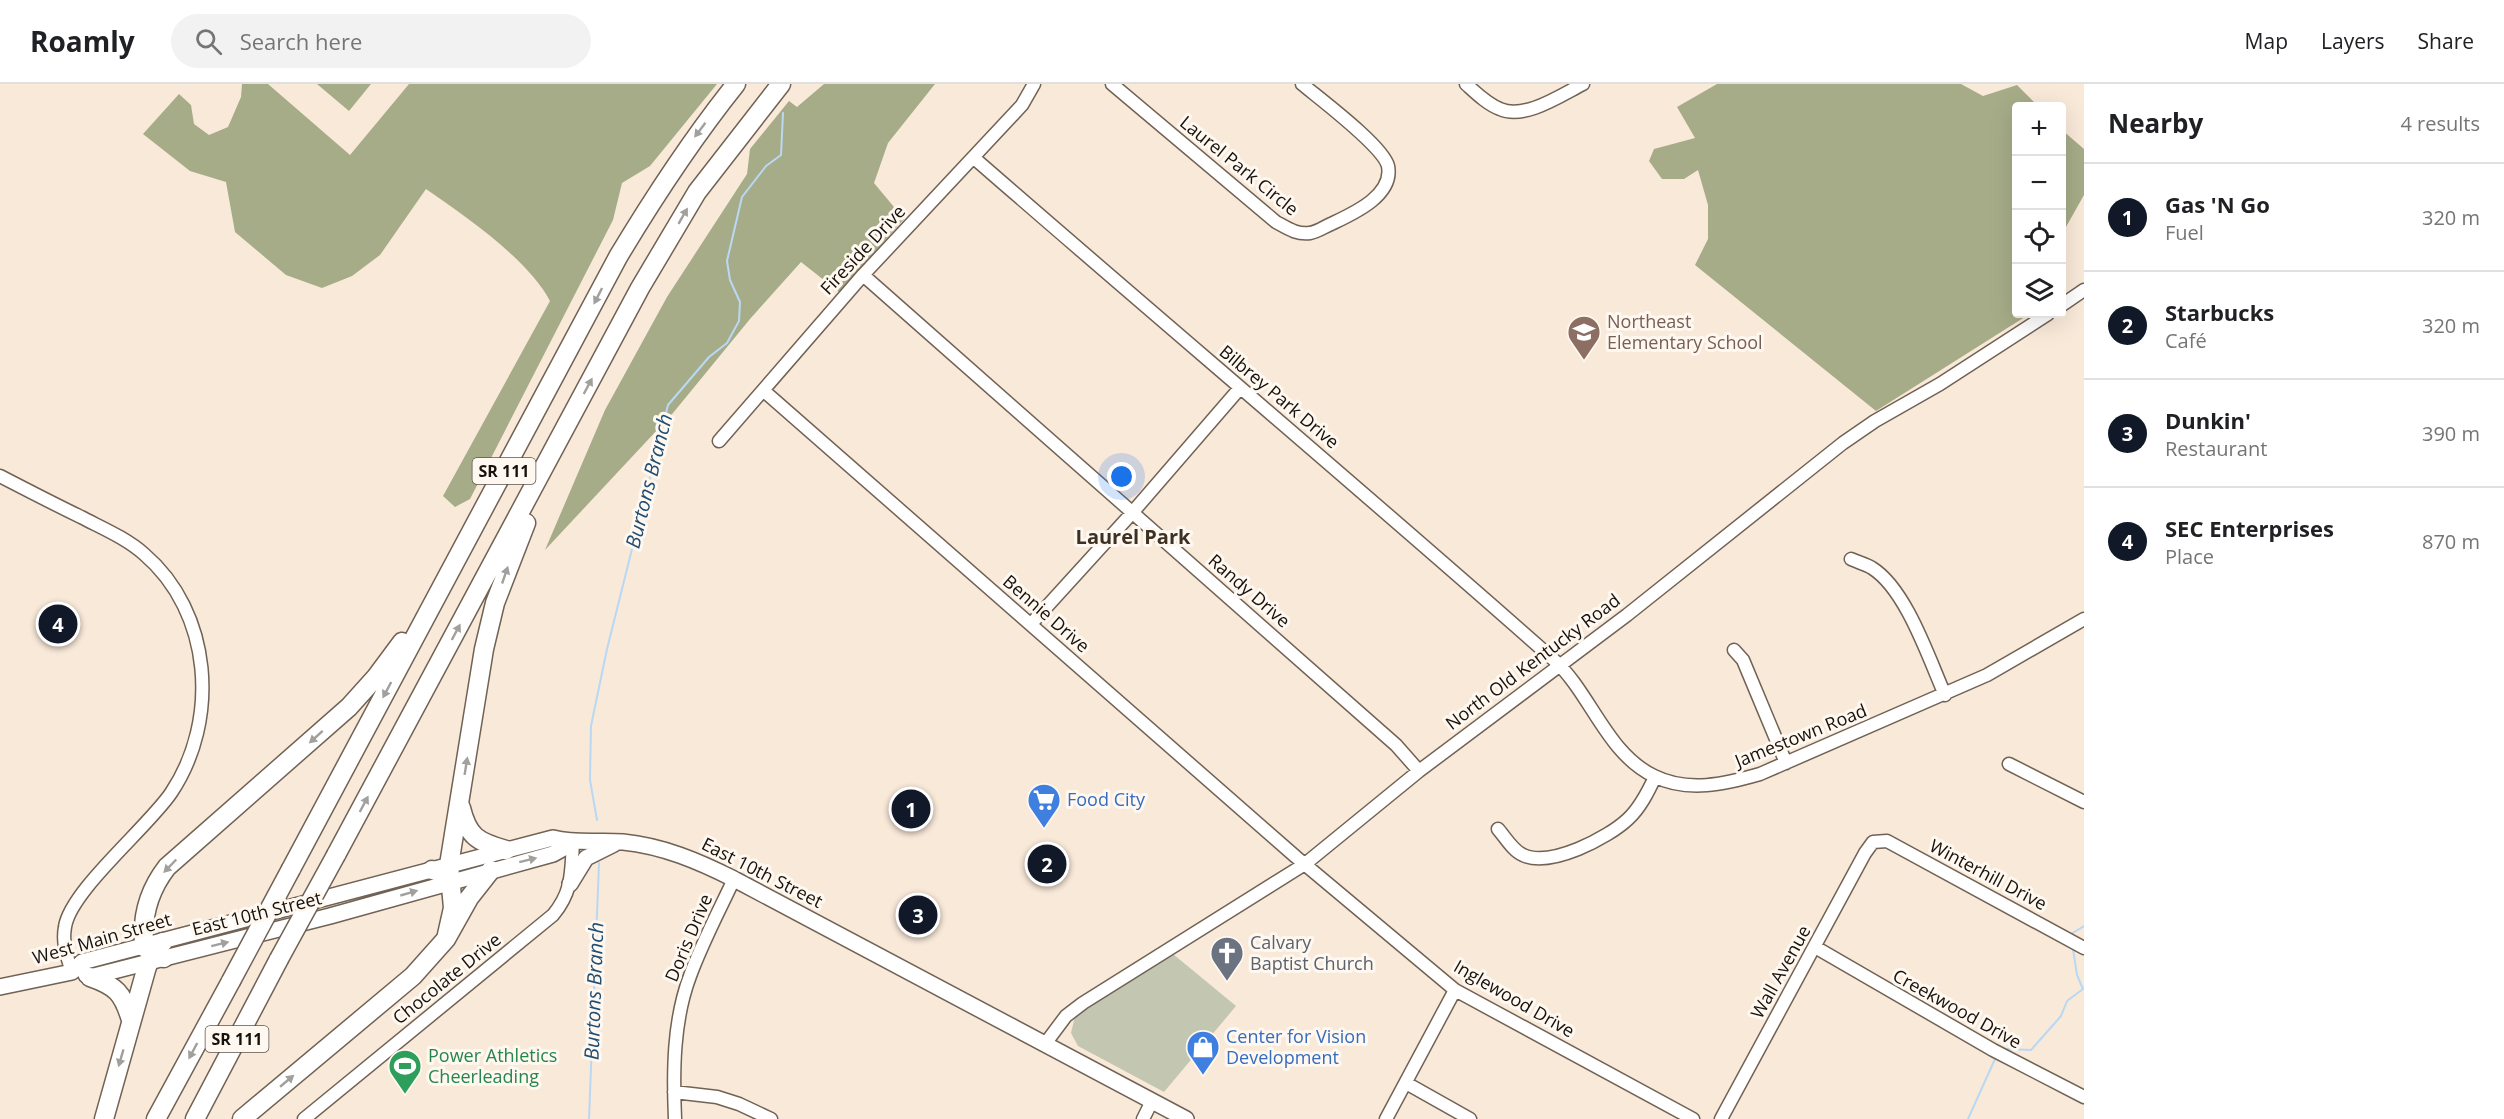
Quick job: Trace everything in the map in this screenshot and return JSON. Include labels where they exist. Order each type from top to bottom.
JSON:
[{"type":"highway","name":"SR 111","points":[[156,1119],[618,257],[657,191],[690,143],[736,84]]},
{"type":"highway","name":"SR 111","points":[[195,1119],[640,288],[697,192],[781,84]]},
{"type":"highway","points":[[446,939],[453,908],[444,872],[460,804],[484,649],[495,603],[567,425]]},
{"type":"highway","points":[[104,1119],[131,1020],[155,952],[144,930],[150,897],[158,879],[167,867],[333,721],[376,677],[427,604],[486,505]]},
{"type":"highway","points":[[460,804],[465,823],[475,838],[506,850]]},
{"type":"highway","points":[[242,1119],[413,976],[446,939],[469,898],[490,870]]},
{"type":"highway","points":[[90,976],[119,992],[125,1000],[131,1020]]},
{"type":"main road","name":"East 10th Street","points":[[72,972],[90,976],[155,952],[330,916],[506,850],[553,838],[573,843],[625,842],[665,849],[701,862],[1186,1119]]},
{"type":"main road","points":[[570,885],[586,858],[611,844],[625,842]]},
{"type":"main road","points":[[444,872],[490,870],[553,854],[573,843]]},
{"type":"main road","name":"East 10th Street","points":[[284,909],[444,872]]},
{"type":"main road","name":"West Main Street","points":[[0,987],[72,972],[82,962],[155,952],[284,909]]},
{"type":"street","name":"Fireside Drive","points":[[719,441],[863,275],[1022,105],[1034,84]]},
{"type":"street","name":"Laurel Park Circle","points":[[1112,84],[1276,222],[1293,232],[1310,233],[1351,215],[1375,198],[1383,189],[1388,178],[1388,166],[1375,146],[1302,84]]},
{"type":"street","points":[[1466,84],[1500,109],[1512,112],[1533,108],[1583,84]]},
{"type":"street","name":"Bilbrey Park Drive","points":[[974,158],[1343,474],[1560,665]]},
{"type":"street","name":"Randy Drive","points":[[863,275],[1396,745],[1419,771]]},
{"type":"street","points":[[2066,301],[2084,290]]},
{"type":"street","name":"North Old Kentucky Road","points":[[1045,1044],[1066,1016],[1083,1003],[1305,864],[1419,771],[1627,615],[1844,443],[1875,421],[1940,384],[2042,318]]},
{"type":"street","points":[[1031,624],[1132,513],[1240,388]]},
{"type":"street","name":"Bennie Drive","points":[[764,391],[1305,864]]},
{"type":"street","points":[[0,476],[102,528],[143,553],[180,597],[191,617],[201,658],[203,682],[201,710],[188,756],[171,793],[75,904],[65,926],[65,951],[72,972]]},
{"type":"street","points":[[1851,559],[1872,568],[1888,582],[1914,625],[1945,695]]},
{"type":"street","name":"Jamestown Road","points":[[1560,665],[1610,735],[1640,766],[1655,777],[1683,785],[1705,786],[1750,777],[1945,695],[2020,658],[2084,619]]},
{"type":"street","points":[[1734,650],[1743,660],[1786,763]]},
{"type":"street","points":[[2009,764],[2084,802]]},
{"type":"street","points":[[1497,829],[1520,854],[1531,859],[1578,848],[1608,836],[1630,818],[1644,799],[1655,777]]},
{"type":"street","name":"Winterhill Drive","points":[[1873,842],[1887,841],[2084,948]]},
{"type":"street","name":"Wall Avenue","points":[[1721,1119],[1873,842]]},
{"type":"street","name":"Chocolate Drive","points":[[304,1119],[553,915],[564,901],[570,885],[573,843]]},
{"type":"street","name":"Inglewood Drive","points":[[1305,864],[1455,990],[1693,1119]]},
{"type":"street","name":"Doris Drive","points":[[675,1119],[674,1092],[678,1029],[689,978],[734,879]]},
{"type":"street","name":"Creekwood Drive","points":[[1815,947],[1993,1050],[2084,1097]]},
{"type":"street","points":[[1386,1119],[1455,990]]},
{"type":"street","points":[[1406,1083],[1470,1119]]},
{"type":"street","points":[[674,1092],[717,1097],[739,1104],[771,1119]]},
{"type":"street","points":[[1143,1119],[1152,1101]]},
{"type":"green space","points":[[242,84],[268,84],[350,155],[409,84],[717,84],[650,166],[622,183],[613,220],[470,499],[455,507],[443,496],[550,301],[540,285],[511,254],[477,225],[426,189],[380,255],[352,276],[322,288],[286,275],[235,232],[226,182],[190,171],[143,134],[179,94],[191,105],[194,124],[209,135],[228,127],[241,97]]},
{"type":"green space","points":[[317,84],[371,84],[349,111]]},
{"type":"green space","points":[[824,84],[935,84],[888,143],[874,183],[904,219],[839,292],[801,262],[750,319],[673,413],[545,550],[605,410],[667,297],[747,174],[750,149],[789,101],[797,107]]},
{"type":"green space","points":[[1717,84],[1961,84],[1983,96],[2017,85],[2034,102],[2012,102],[2012,318],[2023,318],[1876,411],[1695,265],[1708,239],[1708,205],[1698,170],[1684,179],[1662,179],[1649,161],[1654,149],[1695,138],[1677,107]]},
{"type":"green space","points":[[2066,133],[2084,149],[2084,195],[2066,227]]},
{"type":"green space","points":[[1173,954],[1236,1006],[1164,1092],[1078,1046],[1071,1033],[1075,1016]]},
{"type":"waterway","name":"Burtons Branch","points":[[597,820],[590,780],[591,726],[607,649],[668,405],[709,357],[727,343],[739,321],[740,302],[730,280],[727,261],[742,197],[766,166],[781,155],[783,113]]},
{"type":"waterway","name":"Burtons Branch","points":[[589,1119],[599,863]]},
{"type":"waterway","points":[[2071,934],[2084,926]]},
{"type":"waterway","points":[[2006,1049],[2031,1050],[2061,1016],[2067,1001],[2083,989],[2077,975],[2073,949]]},
{"type":"waterway","points":[[1968,1119],[1995,1059]]},
{"type":"place","name":"Northeast Elementary School","points":[[1584,361]]},
{"type":"place","name":"SEC Enterprises","points":[[58,624]]},
{"type":"place","name":"Gas 'N Go","points":[[911,809]]},
{"type":"place","name":"Food City","points":[[1044,829]]},
{"type":"place","name":"Starbucks","points":[[1047,864]]},
{"type":"place","name":"Dunkin'","points":[[918,915]]},
{"type":"place","name":"Calvary Baptist Church","points":[[1227,982]]},
{"type":"place","name":"Center for Vision Development","points":[[1203,1076]]},
{"type":"place","name":"Power Athletics Cheerleading","points":[[405,1095]]},
{"type":"district","name":"Laurel Park","points":[[1133,537]]}]
